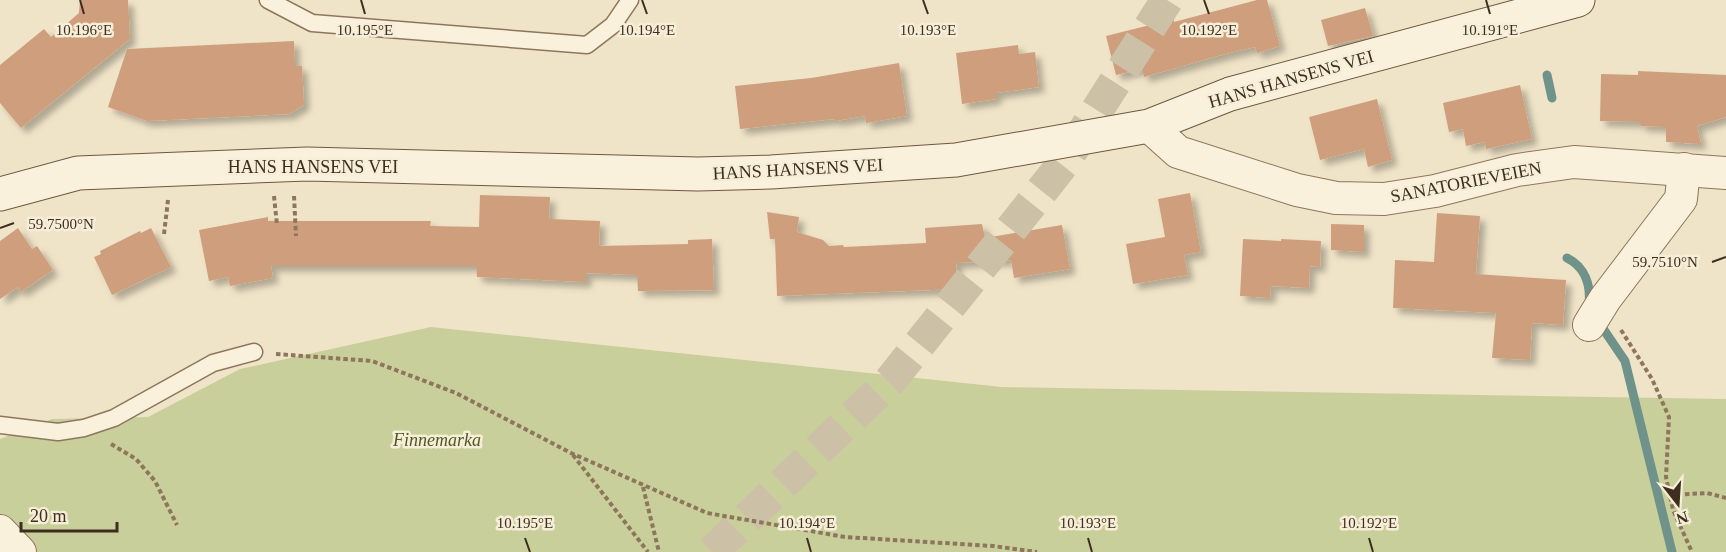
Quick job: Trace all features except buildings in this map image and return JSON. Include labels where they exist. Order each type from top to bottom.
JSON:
[{"type":"main road","name":"HANS HANSENS VEI","points":[[0,194],[78,173],[292,165],[698,174],[771,172],[956,160],[1149,126],[1230,94],[1578,0]]},
{"type":"street","name":"SANATORIEVEIEN","points":[[1149,126],[1178,152],[1297,190],[1336,198],[1384,199],[1435,191],[1517,170],[1574,162],[1726,173]]},
{"type":"street","points":[[1594,318],[1605,299],[1681,199],[1684,169]]},
{"type":"street","points":[[0,531],[20,552]]},
{"type":"lane","points":[[268,0],[312,23],[587,45],[613,25],[630,0]]},
{"type":"lane","points":[[0,425],[58,432],[84,428],[114,418],[213,363],[254,352]]},
{"type":"path","points":[[292,165],[296,236]]},
{"type":"path","points":[[1594,318],[1618,326],[1652,378],[1670,417],[1666,477],[1672,510],[1692,552]]},
{"type":"path","points":[[254,352],[372,361],[456,393],[571,453],[707,513],[844,537],[993,546],[1037,552]]},
{"type":"path","points":[[84,428],[136,459],[155,481],[177,525]]},
{"type":"path","points":[[571,453],[648,552]]},
{"type":"path","points":[[643,486],[659,552]]},
{"type":"path","points":[[1670,495],[1707,493],[1726,498]]},
{"type":"green space","name":"Finnemarka","points":[[431,327],[1002,387],[1726,399],[1726,552],[0,552],[0,439],[52,419],[148,417],[240,369]]},
{"type":"waterway","points":[[1547,75],[1552,98]]},
{"type":"waterway","points":[[1567,258],[1578,266],[1586,277],[1589,305]]},
{"type":"waterway","points":[[1604,330],[1625,361],[1672,552]]},
{"type":"tunnel","points":[[712,552],[890,381],[1063,164],[1167,0]]}]
